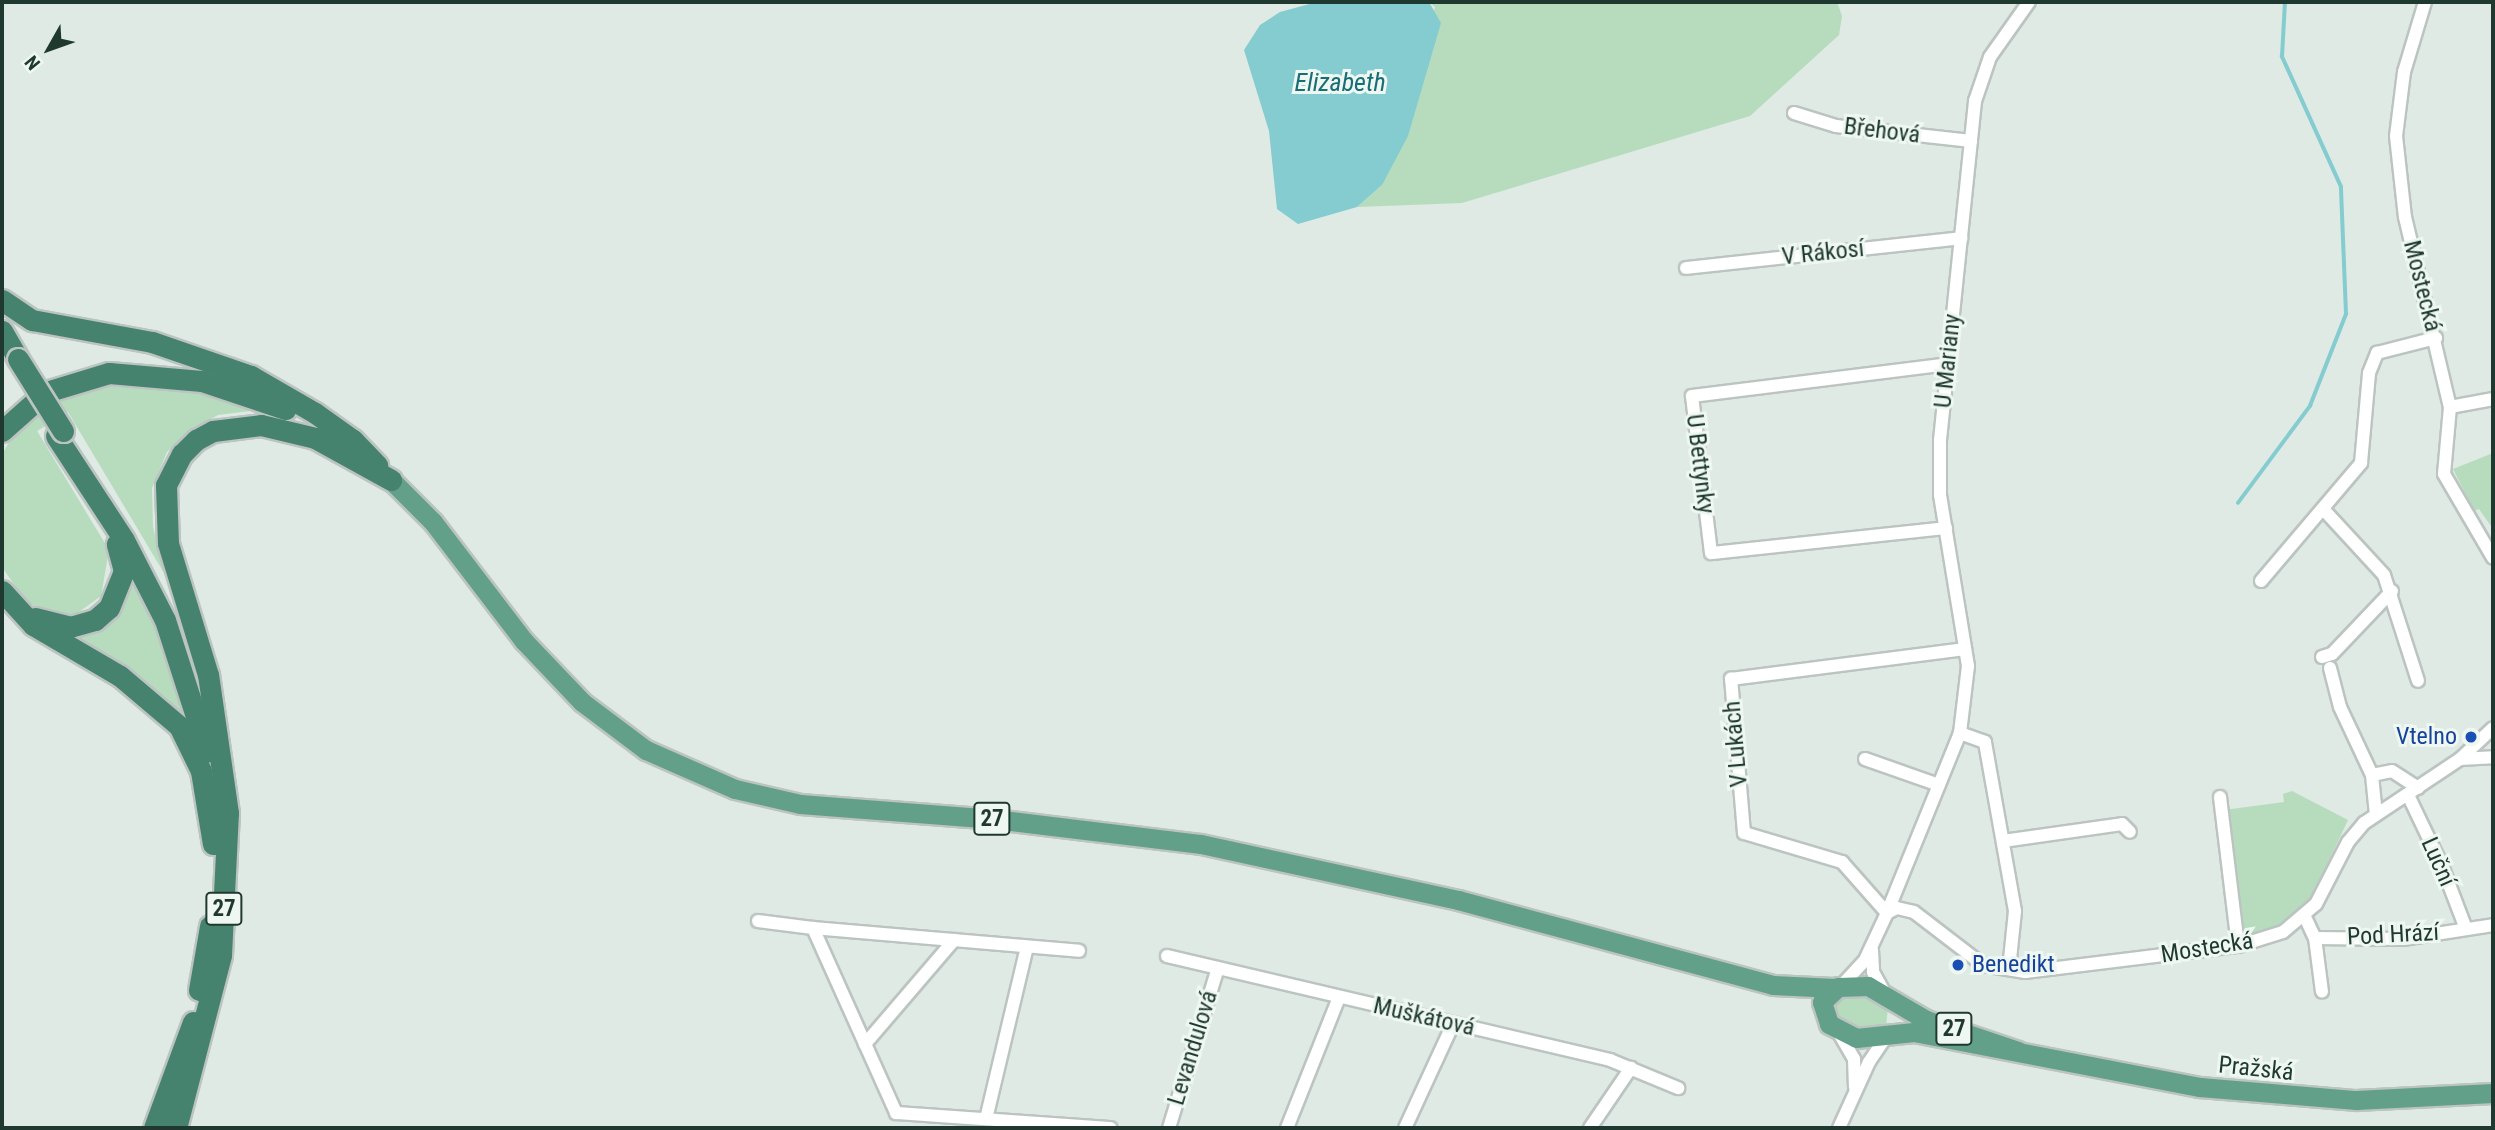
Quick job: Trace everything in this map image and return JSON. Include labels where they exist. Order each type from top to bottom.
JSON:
[{"type":"highway","points":[[2,300],[32,320],[152,342],[251,376],[353,440],[391,480]]},
{"type":"highway","points":[[2,331],[10,358],[152,574],[185,645],[216,737]]},
{"type":"highway","points":[[2,431],[37,398],[83,377],[124,372],[180,377],[236,390],[300,416],[391,480]]},
{"type":"highway","points":[[216,737],[208,675],[165,523],[166,485],[182,454],[213,432],[278,427],[315,438],[391,480]]},
{"type":"highway","points":[[20,611],[57,626],[83,625],[109,608],[122,579],[118,547],[60,434]]},
{"type":"highway","points":[[60,434],[124,540],[173,638],[206,745],[215,798],[214,844]]},
{"type":"highway","points":[[2,591],[49,637],[145,694],[179,726],[201,771],[214,844]]},
{"type":"highway","name":"27","points":[[174,1128],[192,1077],[221,956],[228,813],[216,737]]},
{"type":"highway","name":"27","points":[[154,1128],[193,1022],[209,938],[214,844]]},
{"type":"main road","name":"27","points":[[391,480],[433,522],[524,641],[582,702],[646,750],[734,789],[800,804],[1119,832],[1271,857],[1458,900],[1773,985]]},
{"type":"main road","name":"Pražská","points":[[1773,985],[1864,985],[1926,1020],[2018,1051]]},
{"type":"main road","name":"Pražská","points":[[1773,985],[1808,1003],[1830,1023],[1858,1039],[1914,1032],[2018,1051],[2124,1076],[2278,1097],[2356,1100],[2493,1093]]},
{"type":"main road","points":[[1830,1023],[1823,1000],[1838,987]]},
{"type":"main road","name":"27","points":[[1889,997],[1901,1019],[1889,1035]]},
{"type":"street","name":"U Mariany","points":[[1887,913],[1960,733],[1968,666],[1940,495],[1940,440],[1975,101],[1985,68],[2029,2]]},
{"type":"street","name":"Mostecká","points":[[2425,2],[2404,72],[2396,136],[2404,217],[2436,338],[2450,407],[2444,474],[2493,558]]},
{"type":"street","name":"Břehová","points":[[1794,113],[1836,126],[1971,141]]},
{"type":"street","name":"V Rákosí","points":[[1686,268],[1961,238]]},
{"type":"street","points":[[2261,581],[2324,510],[2361,463],[2369,373],[2377,353],[2436,338]]},
{"type":"street","name":"U Bettynky","points":[[1946,528],[1712,553],[1692,396],[1948,364]]},
{"type":"street","points":[[2450,407],[2493,399]]},
{"type":"street","points":[[2324,510],[2384,575],[2392,591],[2418,681]]},
{"type":"street","points":[[2376,815],[2372,775],[2340,707],[2326,662],[2392,591]]},
{"type":"street","name":"V Lukách","points":[[1887,913],[1842,862],[1744,832],[1731,679],[1965,649]]},
{"type":"street","name":"Mostecká","points":[[1887,913],[1897,908],[1914,912],[1983,965],[2025,972],[2238,946],[2283,932],[2305,917],[2324,891],[2348,842],[2376,815],[2460,759],[2493,728]]},
{"type":"street","points":[[1960,733],[1985,742],[2015,911],[2009,969]]},
{"type":"street","points":[[2460,759],[2493,757]]},
{"type":"street","points":[[1865,759],[1939,785]]},
{"type":"street","points":[[2372,775],[2392,771],[2413,792]]},
{"type":"street","name":"Luční","points":[[2413,792],[2466,929]]},
{"type":"street","points":[[2220,797],[2238,946]]},
{"type":"street","points":[[2003,841],[2122,824],[2130,832]]},
{"type":"street","points":[[1838,987],[1873,946],[1887,913]]},
{"type":"street","name":"Pod Hrází","points":[[2305,917],[2315,938],[2403,939],[2493,925]]},
{"type":"street","points":[[758,921],[1079,951]]},
{"type":"street","points":[[813,928],[896,1113],[1107,1128]]},
{"type":"street","points":[[2315,938],[2322,992]]},
{"type":"street","points":[[865,1044],[954,940]]},
{"type":"street","points":[[1873,946],[1874,972],[1889,997]]},
{"type":"street","points":[[986,1119],[1027,947]]},
{"type":"street","name":"Muškátová","points":[[1167,956],[1631,1068],[1678,1088]]},
{"type":"street","name":"Levandulová","points":[[1169,1128],[1218,968]]},
{"type":"street","points":[[1287,1128],[1339,997]]},
{"type":"street","points":[[1830,1023],[1854,1059],[1854,1091]]},
{"type":"street","points":[[1405,1128],[1453,1024]]},
{"type":"street","points":[[1839,1128],[1854,1091],[1889,1035]]},
{"type":"street","points":[[1590,1128],[1631,1068]]},
{"type":"green space","points":[[1429,2],[1837,2],[1842,16],[1839,35],[1750,116],[1462,203],[1357,207],[1382,185],[1435,7]]},
{"type":"green space","points":[[95,387],[153,387],[205,395],[258,410],[218,415],[185,434],[167,452],[152,488],[153,527],[164,573],[68,412],[37,431],[109,550],[101,596],[72,617],[50,616],[24,599],[2,567],[2,454],[21,423],[65,397]]},
{"type":"green space","points":[[2493,453],[2493,529],[2479,509],[2474,511],[2453,469]]},
{"type":"green space","points":[[137,584],[158,633],[194,737],[153,690],[57,632]]},
{"type":"green space","points":[[2292,791],[2348,820],[2308,905],[2273,929],[2242,941],[2224,810],[2284,802],[2283,794]]},
{"type":"green space","points":[[1860,991],[1888,1007],[1886,1026],[1860,1031],[1837,1018],[1832,1006],[1836,996]]},
{"type":"water","name":"Elizabeth","points":[[1317,2],[1429,2],[1441,23],[1408,136],[1382,185],[1357,207],[1298,224],[1277,209],[1269,131],[1244,50],[1260,25],[1280,12]]},
{"type":"waterway","points":[[2238,503],[2310,406],[2346,314],[2341,187],[2282,57],[2285,2]]},
{"type":"place","name":"Vtelno","points":[[2471,737]]},
{"type":"place","name":"Benedikt","points":[[1958,965]]}]
